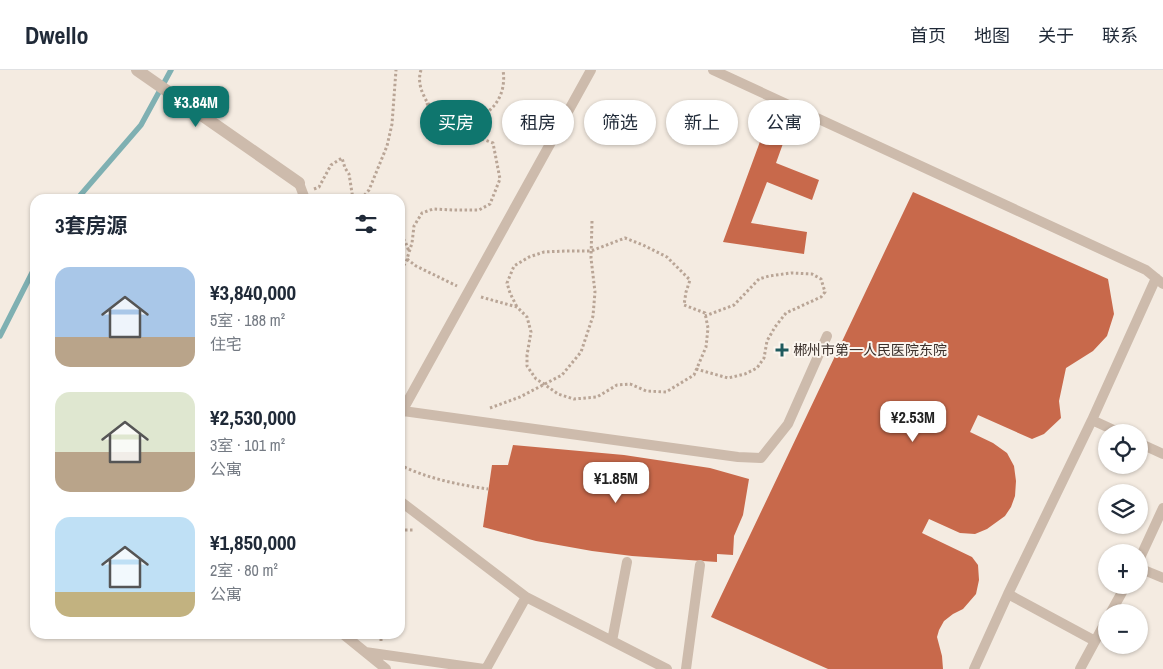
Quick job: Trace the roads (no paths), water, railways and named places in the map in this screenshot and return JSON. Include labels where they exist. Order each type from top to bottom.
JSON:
[{"type":"street","points":[[137,70],[272,163],[302,191]]},
{"type":"lane","points":[[405,407],[591,70]]},
{"type":"lane","points":[[713,70],[1146,270],[1159,281],[1008,594],[974,669]]},
{"type":"lane","points":[[405,415],[738,457],[761,458],[788,424],[827,336]]},
{"type":"lane","points":[[1092,420],[1101,424]]},
{"type":"lane","points":[[1148,447],[1163,454]]},
{"type":"lane","points":[[405,505],[526,597],[660,667]]},
{"type":"lane","points":[[1146,544],[1163,508]]},
{"type":"lane","points":[[612,641],[627,562]]},
{"type":"lane","points":[[686,669],[700,565]]},
{"type":"lane","points":[[1148,572],[1163,578]]},
{"type":"lane","points":[[1008,594],[1095,641]]},
{"type":"lane","points":[[365,652],[485,669],[526,597]]},
{"type":"lane","points":[[1080,669],[1098,636]]},
{"type":"lane","points":[[349,639],[386,669]]},
{"type":"waterway","points":[[81,194],[141,125],[171,70]]},
{"type":"waterway","points":[[0,336],[30,277]]},
{"type":"place","name":"郴州市第一人民医院东院","points":[[782,350]]}]
